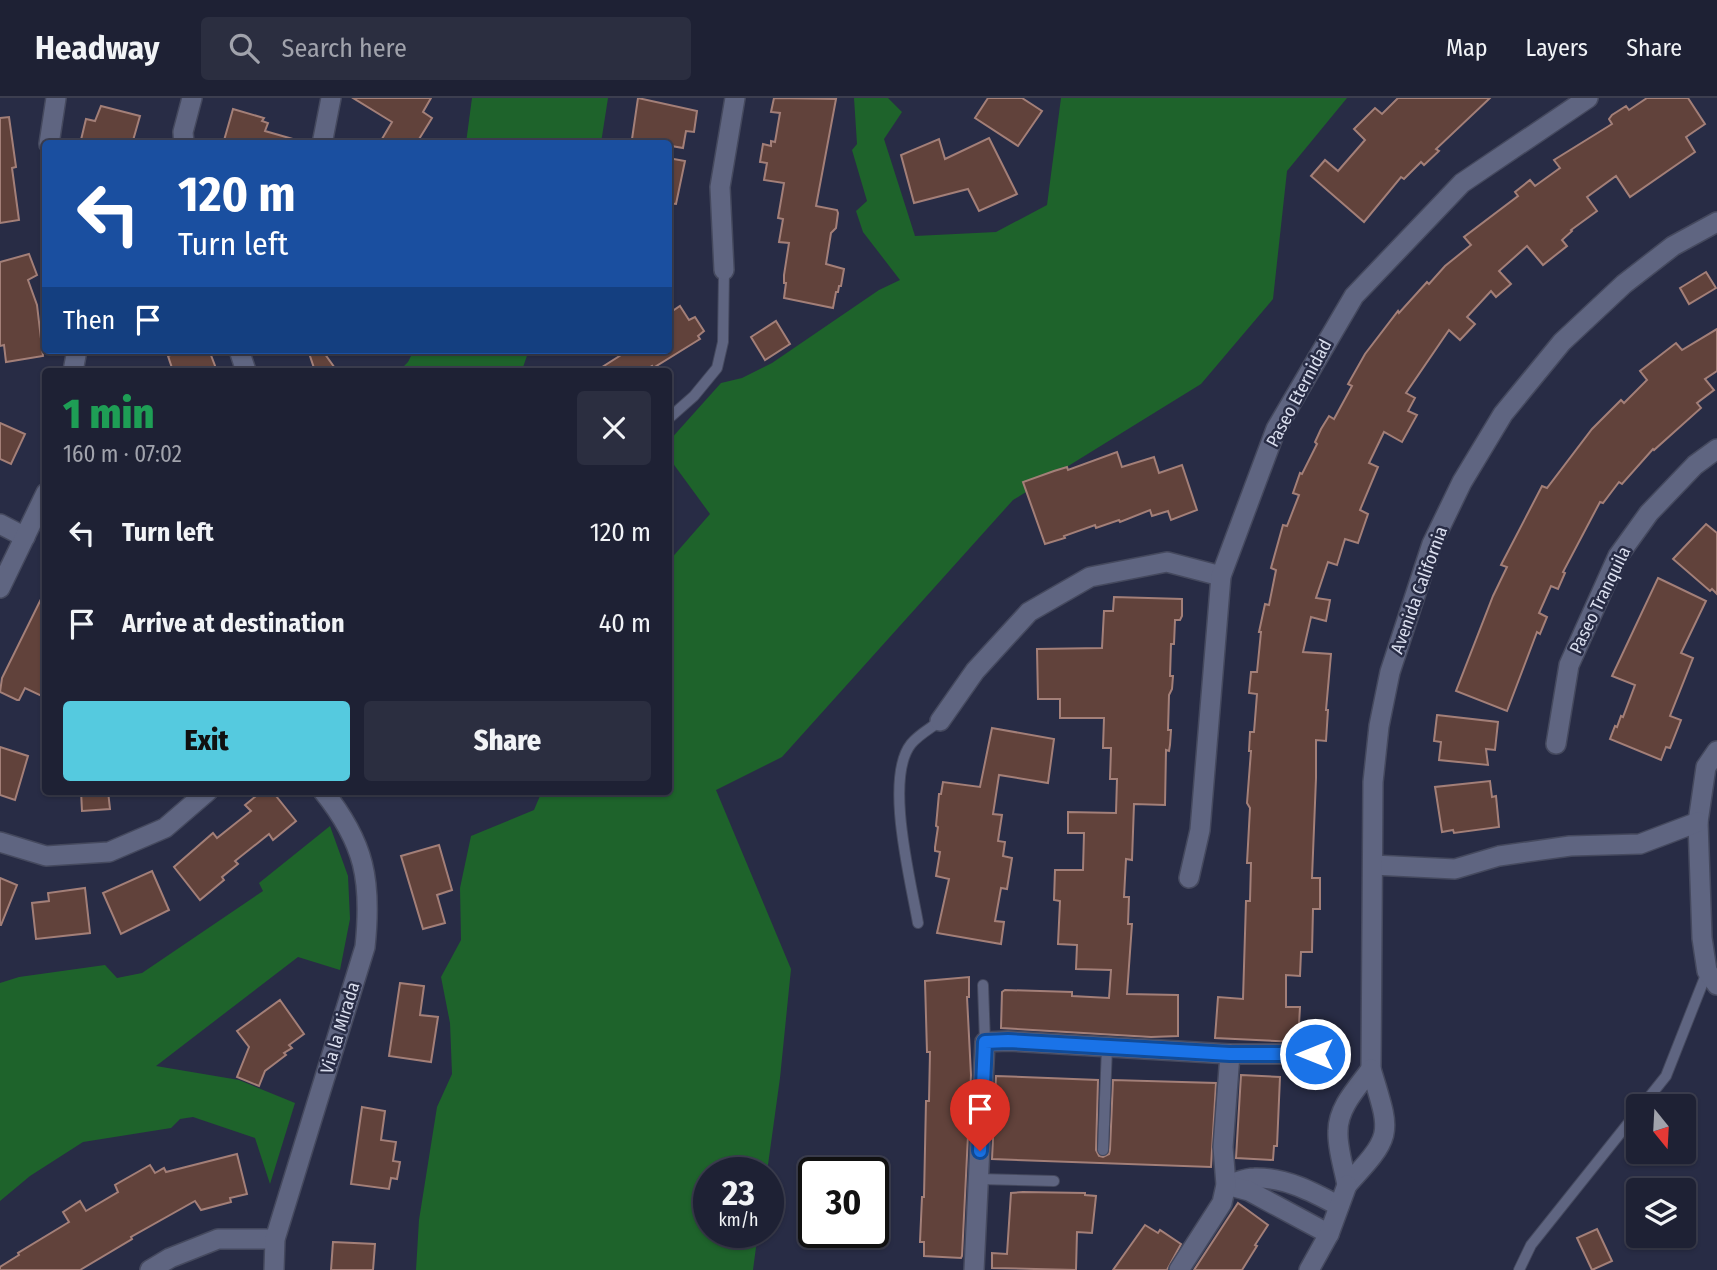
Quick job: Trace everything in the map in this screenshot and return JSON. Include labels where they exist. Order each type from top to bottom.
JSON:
[{"type":"street","points":[[50,140],[57,98]]},
{"type":"street","points":[[184,140],[183,132],[192,98]]},
{"type":"street","points":[[323,140],[331,98]]},
{"type":"street","points":[[724,270],[720,187],[736,98]]},
{"type":"street","name":"Paseo Eternidad","points":[[1189,878],[1200,830],[1221,576],[1276,429],[1353,296],[1462,183],[1588,98]]},
{"type":"street","name":"Avenida California","points":[[1309,1270],[1329,1234],[1347,1185],[1378,1150],[1386,1130],[1371,1069],[1373,782],[1379,726],[1390,673],[1432,544],[1462,482],[1503,414],[1562,342],[1634,276],[1673,246],[1717,222]]},
{"type":"street","name":"Paseo Tranquila","points":[[1556,744],[1569,665],[1618,556],[1649,513],[1695,465],[1717,449]]},
{"type":"street","points":[[0,588],[42,501]]},
{"type":"street","points":[[0,524],[25,537]]},
{"type":"street","points":[[940,721],[975,671],[1029,612],[1090,577],[1167,562],[1221,576]]},
{"type":"street","points":[[1712,978],[1702,938],[1698,822],[1706,767],[1717,751]]},
{"type":"street","points":[[0,842],[47,856],[109,852],[165,828],[203,795]]},
{"type":"street","name":"Via la Mirada","points":[[274,1270],[275,1239],[365,947],[369,909],[364,868],[351,830],[326,795]]},
{"type":"street","points":[[1373,865],[1455,869],[1499,856],[1570,846],[1640,844],[1698,822]]},
{"type":"street","points":[[974,1270],[985,1042],[1008,1041],[1230,1054],[1315,1054]]},
{"type":"street","points":[[1179,1270],[1222,1203],[1226,1185],[1223,1147],[1230,1054]]},
{"type":"street","points":[[1347,1185],[1338,1138],[1339,1120],[1347,1103],[1371,1069]]},
{"type":"street","points":[[1226,1185],[1251,1177],[1272,1179],[1303,1187],[1339,1206]]},
{"type":"street","points":[[1226,1185],[1249,1191],[1329,1234]]},
{"type":"street","points":[[150,1270],[170,1258],[218,1239],[275,1239]]},
{"type":"lane","points":[[672,415],[694,396],[717,368],[723,342],[724,270]]},
{"type":"lane","points":[[918,923],[898,804],[901,764],[911,744],[940,721]]},
{"type":"lane","points":[[1652,1094],[1666,1076],[1712,978]]},
{"type":"lane","points":[[983,985],[985,1042]]},
{"type":"lane","points":[[1103,1150],[1107,1047]]},
{"type":"lane","points":[[1519,1270],[1531,1245],[1626,1126]]},
{"type":"lane","points":[[979,1179],[1054,1181]]},
{"type":"green space","points":[[472,98],[608,98],[601,140],[466,140]]},
{"type":"green space","points":[[854,98],[888,98],[902,112],[884,139],[915,236],[996,232],[1047,205],[1061,98],[1347,98],[1287,171],[1273,299],[1201,384],[1013,500],[782,757],[716,790],[791,969],[769,1157],[693,1157],[693,1248],[756,1248],[753,1270],[416,1270],[419,1220],[437,1107],[452,1074],[450,1023],[441,977],[461,940],[460,888],[471,836],[534,810],[540,795],[672,795],[672,558],[710,514],[672,462],[672,438],[721,383],[742,378],[772,363],[879,290],[900,280],[863,232],[856,211],[867,201],[852,150],[857,144]]},
{"type":"green space","points":[[412,354],[528,354],[523,368],[402,368]]},
{"type":"green space","points":[[330,826],[348,876],[350,919],[340,970],[298,957],[156,1066],[239,1080],[295,1103],[270,1184],[255,1138],[193,1117],[180,1119],[171,1128],[83,1142],[30,1176],[0,1201],[0,983],[19,977],[105,965],[117,978],[142,973],[263,891],[259,883]]},
{"type":"building","points":[[353,98],[431,98],[423,112],[432,118],[418,140],[381,140],[392,122]]},
{"type":"building","points":[[638,98],[697,111],[694,132],[686,131],[683,148],[672,146],[672,140],[632,139]]},
{"type":"building","points":[[774,98],[836,99],[816,206],[837,210],[838,213],[836,228],[831,233],[826,264],[844,269],[833,308],[784,298],[789,243],[779,242],[783,219],[778,218],[784,183],[764,180],[767,163],[760,162],[763,144],[771,146],[771,141],[775,142],[780,113],[771,112]]},
{"type":"building","points":[[988,98],[1022,98],[1042,111],[1018,146],[975,118]]},
{"type":"building","points":[[1398,98],[1490,98],[1436,149],[1439,151],[1424,165],[1421,162],[1404,179],[1401,177],[1364,222],[1311,176],[1325,160],[1338,171],[1365,140],[1354,129],[1375,108],[1382,114]]},
{"type":"building","points":[[1647,98],[1688,98],[1705,124],[1686,137],[1695,152],[1630,197],[1616,176],[1587,197],[1597,211],[1562,240],[1567,246],[1543,265],[1527,246],[1499,271],[1511,284],[1496,297],[1491,291],[1467,317],[1475,324],[1460,340],[1449,330],[1406,393],[1415,398],[1408,411],[1417,415],[1402,442],[1384,432],[1369,463],[1378,467],[1360,510],[1368,514],[1358,543],[1345,539],[1337,565],[1328,562],[1316,598],[1330,600],[1326,621],[1311,617],[1303,652],[1331,654],[1326,741],[1316,740],[1312,878],[1320,878],[1320,909],[1313,909],[1312,952],[1301,952],[1300,976],[1286,975],[1286,1007],[1300,1007],[1298,1042],[1215,1038],[1218,997],[1243,999],[1246,901],[1250,901],[1251,863],[1247,863],[1249,751],[1250,732],[1254,732],[1257,694],[1249,693],[1251,672],[1257,672],[1259,632],[1265,604],[1269,605],[1276,570],[1271,568],[1283,525],[1287,526],[1299,495],[1293,493],[1300,473],[1302,474],[1329,416],[1334,419],[1352,386],[1348,384],[1365,354],[1398,311],[1399,313],[1427,282],[1429,284],[1445,266],[1471,245],[1464,237],[1518,196],[1515,192],[1530,180],[1535,186],[1560,168],[1554,160],[1612,124],[1609,119],[1612,115],[1626,106],[1629,110]]},
{"type":"building","points":[[101,106],[140,116],[133,140],[81,140],[86,119],[95,121]]},
{"type":"building","points":[[233,109],[264,118],[262,121],[268,123],[265,131],[293,139],[293,140],[224,140]]},
{"type":"building","points":[[9,117],[16,167],[12,168],[19,220],[0,223],[0,118]]},
{"type":"building","points":[[989,138],[1017,194],[979,211],[968,189],[914,203],[901,155],[939,139],[945,159]]},
{"type":"building","points":[[672,159],[685,161],[676,204],[672,204]]},
{"type":"building","points":[[29,254],[37,275],[28,280],[37,305],[43,356],[6,362],[4,345],[0,346],[0,262]]},
{"type":"building","points":[[1706,272],[1716,288],[1689,304],[1680,288]]},
{"type":"building","points":[[680,306],[689,320],[695,317],[704,331],[698,336],[700,339],[653,368],[601,368],[623,354],[672,354],[672,311]]},
{"type":"building","points":[[776,321],[790,344],[765,360],[751,337]]},
{"type":"building","points":[[1717,329],[1717,371],[1705,379],[1714,390],[1697,403],[1701,408],[1653,449],[1622,484],[1619,482],[1603,503],[1600,502],[1563,572],[1565,573],[1558,589],[1551,586],[1539,613],[1547,617],[1540,634],[1537,632],[1507,711],[1456,691],[1507,567],[1501,565],[1542,486],[1547,488],[1592,429],[1621,400],[1624,403],[1647,380],[1640,371],[1676,343],[1682,350]]},
{"type":"building","points":[[211,354],[216,368],[172,368],[168,356]]},
{"type":"building","points":[[309,354],[325,354],[335,368],[314,368]]},
{"type":"building","points":[[0,423],[25,434],[11,464],[0,459]]},
{"type":"building","points":[[1117,452],[1122,467],[1154,457],[1159,473],[1182,465],[1197,510],[1171,520],[1168,511],[1152,516],[1150,510],[1120,522],[1119,520],[1096,528],[1095,525],[1045,544],[1023,482],[1067,467],[1068,470]]},
{"type":"building","points":[[1706,524],[1717,533],[1717,594],[1673,559]]},
{"type":"building","points":[[1658,578],[1706,601],[1681,653],[1693,658],[1670,716],[1681,720],[1670,748],[1666,747],[1661,760],[1610,739],[1615,726],[1617,727],[1621,716],[1623,717],[1635,685],[1612,676]]},
{"type":"building","points":[[42,597],[42,696],[25,688],[17,700],[0,692],[2,678]]},
{"type":"building","points":[[1114,597],[1182,599],[1182,616],[1180,620],[1175,620],[1174,644],[1171,644],[1170,676],[1173,676],[1169,695],[1168,730],[1171,730],[1169,751],[1166,750],[1165,805],[1134,804],[1132,860],[1126,859],[1124,897],[1129,897],[1128,924],[1132,924],[1127,994],[1178,995],[1178,1036],[1151,1037],[1001,1028],[1002,992],[1005,990],[1072,992],[1072,996],[1109,998],[1111,970],[1076,969],[1077,945],[1058,944],[1060,901],[1054,900],[1055,870],[1083,870],[1084,833],[1068,833],[1068,812],[1116,813],[1117,779],[1110,779],[1111,748],[1103,748],[1104,718],[1060,718],[1060,699],[1038,699],[1037,649],[1102,648],[1104,611],[1113,611]]},
{"type":"building","points":[[1437,715],[1498,722],[1495,750],[1486,749],[1488,765],[1439,760],[1441,742],[1434,741]]},
{"type":"building","points":[[992,728],[1054,739],[1048,783],[999,775],[993,814],[1002,815],[998,841],[1005,842],[1003,856],[1012,858],[1007,889],[1001,888],[995,921],[1004,922],[1001,944],[937,933],[949,879],[936,876],[940,852],[935,851],[939,794],[943,782],[980,787]]},
{"type":"building","points":[[0,747],[28,756],[15,800],[0,795]]},
{"type":"building","points":[[1490,781],[1492,797],[1496,796],[1499,827],[1442,832],[1435,787]]},
{"type":"building","points":[[81,795],[108,795],[110,809],[82,811]]},
{"type":"building","points":[[257,795],[275,795],[296,821],[273,840],[269,834],[235,861],[238,864],[222,877],[224,880],[200,900],[174,867],[213,833],[217,838],[251,811],[245,805]]},
{"type":"building","points":[[439,845],[452,890],[437,895],[445,923],[423,929],[401,856]]},
{"type":"building","points":[[152,871],[169,910],[121,934],[103,893]]},
{"type":"building","points":[[0,878],[17,885],[1,925],[0,925]]},
{"type":"building","points":[[85,888],[90,933],[36,939],[32,903],[49,901],[48,893]]},
{"type":"building","points":[[969,977],[967,997],[971,1075],[962,1256],[924,1256],[924,1242],[920,1242],[930,1052],[927,1052],[925,981]]},
{"type":"building","points":[[400,983],[424,986],[420,1015],[438,1017],[431,1062],[389,1056]]},
{"type":"building","points":[[280,1000],[304,1034],[289,1045],[292,1048],[284,1053],[286,1055],[265,1071],[259,1086],[237,1077],[249,1047],[237,1031]]},
{"type":"building","points":[[1241,1075],[1280,1077],[1277,1146],[1274,1146],[1273,1160],[1236,1158]]},
{"type":"building","points":[[996,1076],[1098,1080],[1096,1150],[1099,1156],[1103,1157],[1109,1154],[1110,1150],[1113,1080],[1216,1083],[1211,1167],[992,1159]]},
{"type":"building","points":[[362,1107],[385,1111],[381,1140],[396,1142],[393,1161],[400,1162],[397,1179],[391,1178],[389,1189],[351,1184]]},
{"type":"building","points":[[237,1154],[247,1194],[230,1198],[231,1202],[201,1210],[195,1201],[80,1270],[0,1270],[0,1267],[19,1255],[18,1253],[69,1222],[63,1212],[80,1201],[86,1211],[118,1192],[115,1185],[150,1165],[155,1173],[164,1168],[166,1172]]},
{"type":"building","points":[[1011,1193],[1085,1193],[1096,1196],[1092,1233],[1077,1232],[1076,1270],[992,1268],[992,1253],[1007,1254]]},
{"type":"building","points":[[1238,1203],[1268,1225],[1242,1270],[1194,1270]]},
{"type":"building","points":[[1145,1225],[1158,1233],[1160,1230],[1181,1244],[1167,1270],[1113,1270]]},
{"type":"building","points":[[1597,1229],[1612,1261],[1592,1270],[1577,1238]]},
{"type":"building","points":[[333,1242],[375,1244],[373,1270],[331,1270]]},
{"type":"route","points":[[980,1151],[985,1042],[1008,1041],[1230,1054],[1315,1054]]}]
